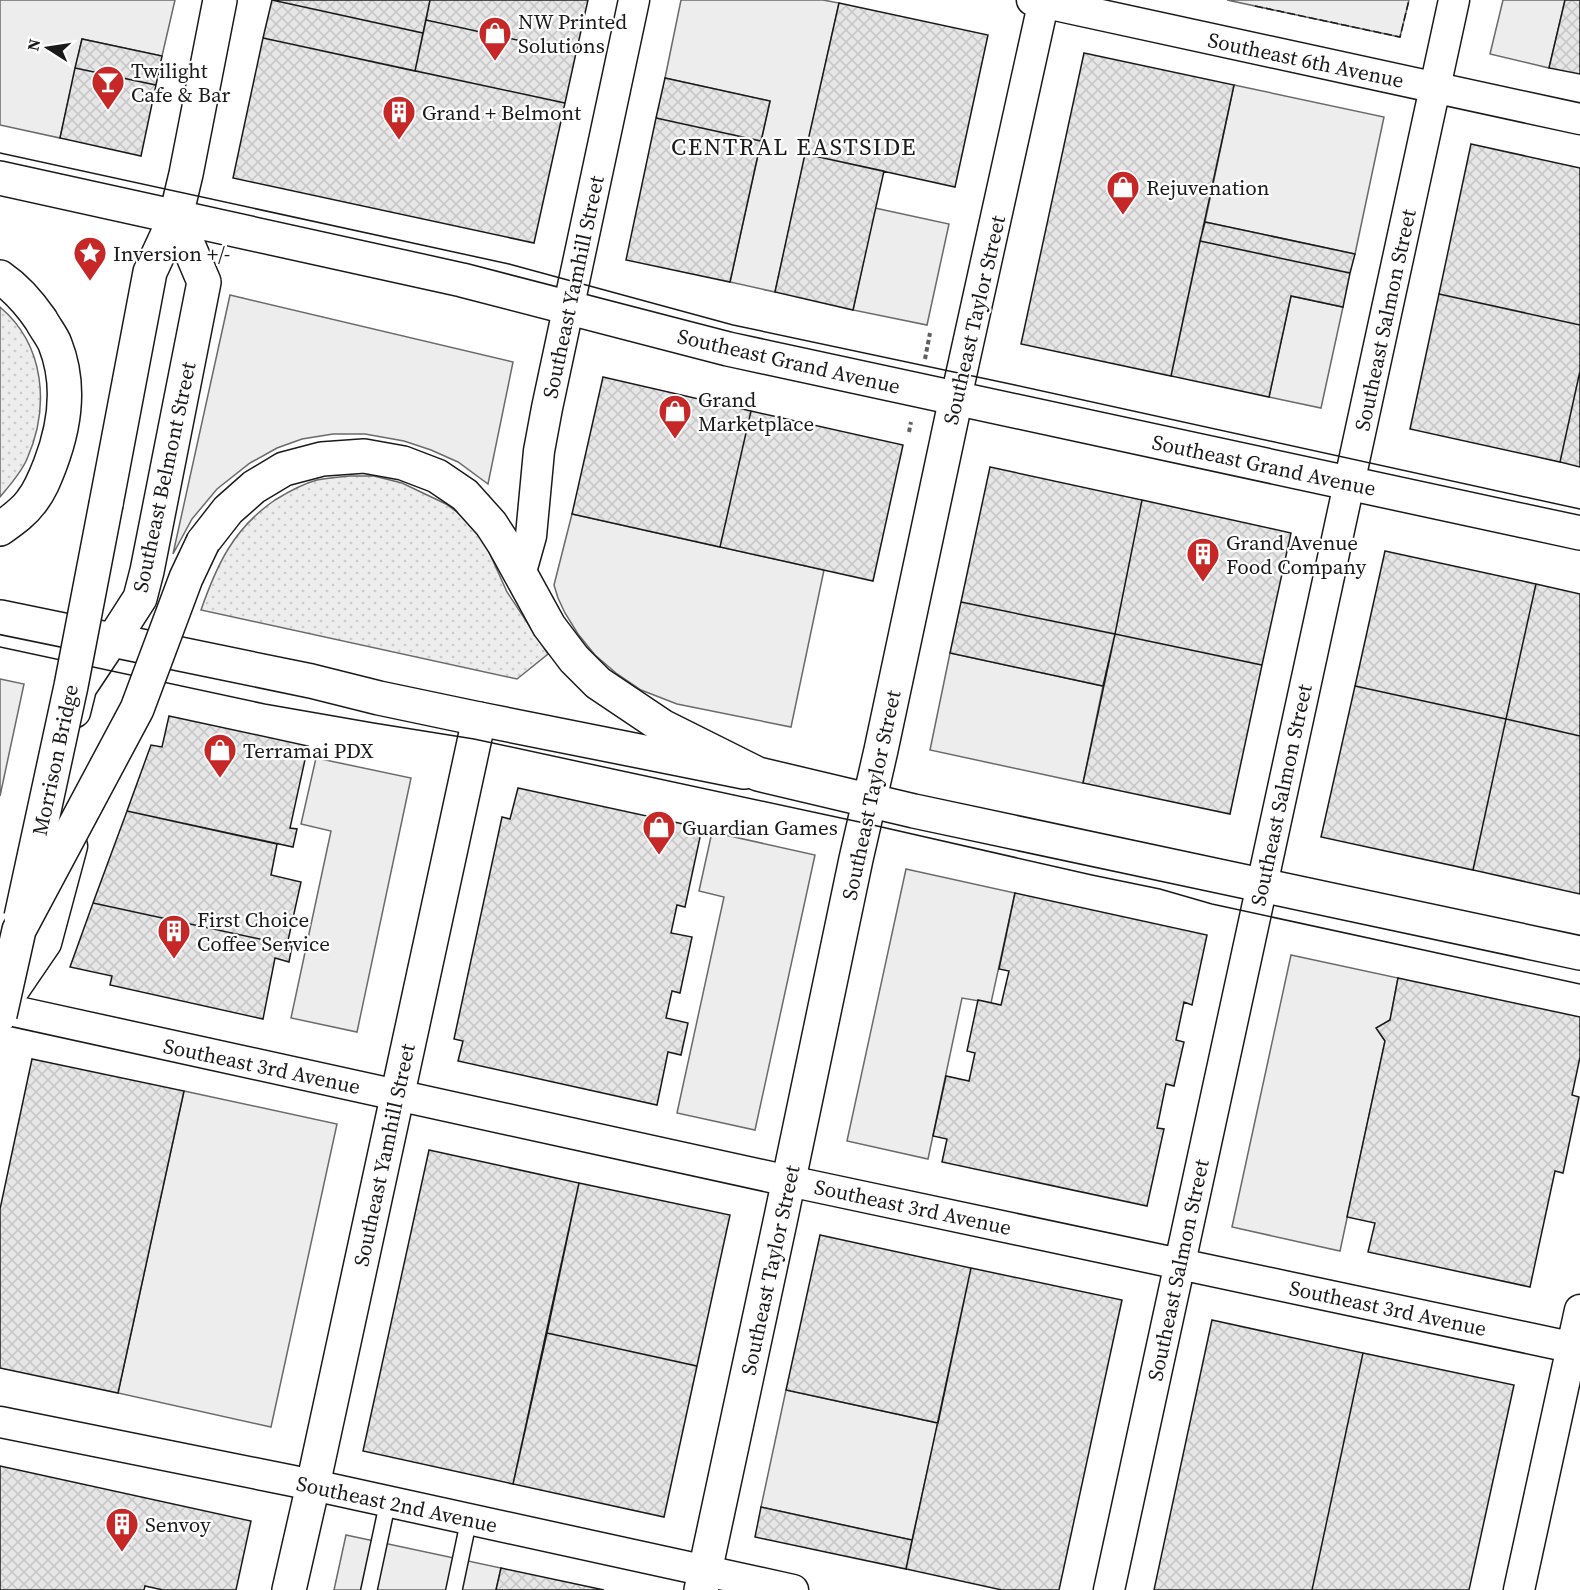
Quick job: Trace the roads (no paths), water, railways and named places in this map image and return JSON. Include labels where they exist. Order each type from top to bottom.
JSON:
[{"type":"main road","points":[[176,216],[220,0]]},
{"type":"main road","name":"Southeast Grand Avenue","points":[[0,178],[462,280],[728,349],[1580,533]]},
{"type":"main road","name":"Morrison Bridge","points":[[0,1011],[71,686],[150,272],[176,216]]},
{"type":"main road","name":"Southeast Belmont Street","points":[[112,640],[140,598],[147,571],[204,282],[176,216]]},
{"type":"main road","points":[[0,277],[31,306],[54,342],[63,368],[66,392],[63,423],[57,449],[44,481],[31,503],[0,529]]},
{"type":"main road","name":"Southeast Taylor Street","points":[[702,1580],[956,398]]},
{"type":"main road","points":[[19,930],[137,709],[186,578],[203,542],[228,510],[254,487],[284,469],[322,459],[364,456],[403,463],[436,476],[465,495],[491,524],[504,544],[549,626],[574,659],[598,683],[662,726],[758,774]]},
{"type":"main road","points":[[0,617],[311,681],[479,719],[758,774],[1078,846],[1580,953]]},
{"type":"main road","name":"Southeast Yamhill Street","points":[[289,1590],[479,719]]},
{"type":"street","name":"Southeast Yamhill Street","points":[[520,575],[531,537],[539,451],[634,0]]},
{"type":"street","name":"Southeast Salmon Street","points":[[1108,1590],[1454,0]]},
{"type":"street","name":"Southeast 6th Avenue","points":[[1040,1],[1580,119]]},
{"type":"street","name":"Southeast Taylor Street","points":[[956,398],[1040,1]]},
{"type":"street","name":"Southeast Belmont Street","points":[[0,1011],[81,688],[112,640]]},
{"type":"street","points":[[0,1011],[46,943],[76,830],[150,648]]},
{"type":"street","name":"Southeast 3rd Avenue","points":[[0,1011],[1576,1348]]},
{"type":"street","points":[[1519,1590],[1576,1348],[1580,1310]]},
{"type":"street","name":"Southeast 2nd Avenue","points":[[0,1422],[469,1519],[702,1580],[793,1590]]},
{"type":"lane","points":[[369,1590],[388,1502]]},
{"type":"lane","points":[[454,1590],[469,1519]]},
{"type":"tram line","points":[[0,153],[509,264],[733,325],[1580,509]]},
{"type":"tram line","points":[[0,647],[265,704],[474,739],[864,823],[1160,889],[1212,904],[1580,984]]},
{"type":"place","name":"NW Printed Solutions","points":[[495,62]]},
{"type":"place","name":"Twilight Cafe & Bar","points":[[108,111]]},
{"type":"place","name":"Grand + Belmont","points":[[399,141]]},
{"type":"place","name":"Rejuvenation","points":[[1123,216]]},
{"type":"place","name":"Inversion +/-","points":[[90,282]]},
{"type":"place","name":"Grand Marketplace","points":[[675,440]]},
{"type":"place","name":"Grand Avenue Food Company","points":[[1203,583]]},
{"type":"place","name":"Terramai PDX","points":[[220,779]]},
{"type":"place","name":"Guardian Games","points":[[659,856]]},
{"type":"place","name":"First Choice Coffee Service","points":[[174,960]]},
{"type":"place","name":"Senvoy","points":[[122,1553]]},
{"type":"district","name":"CENTRAL EASTSIDE","points":[[794,146]]}]
